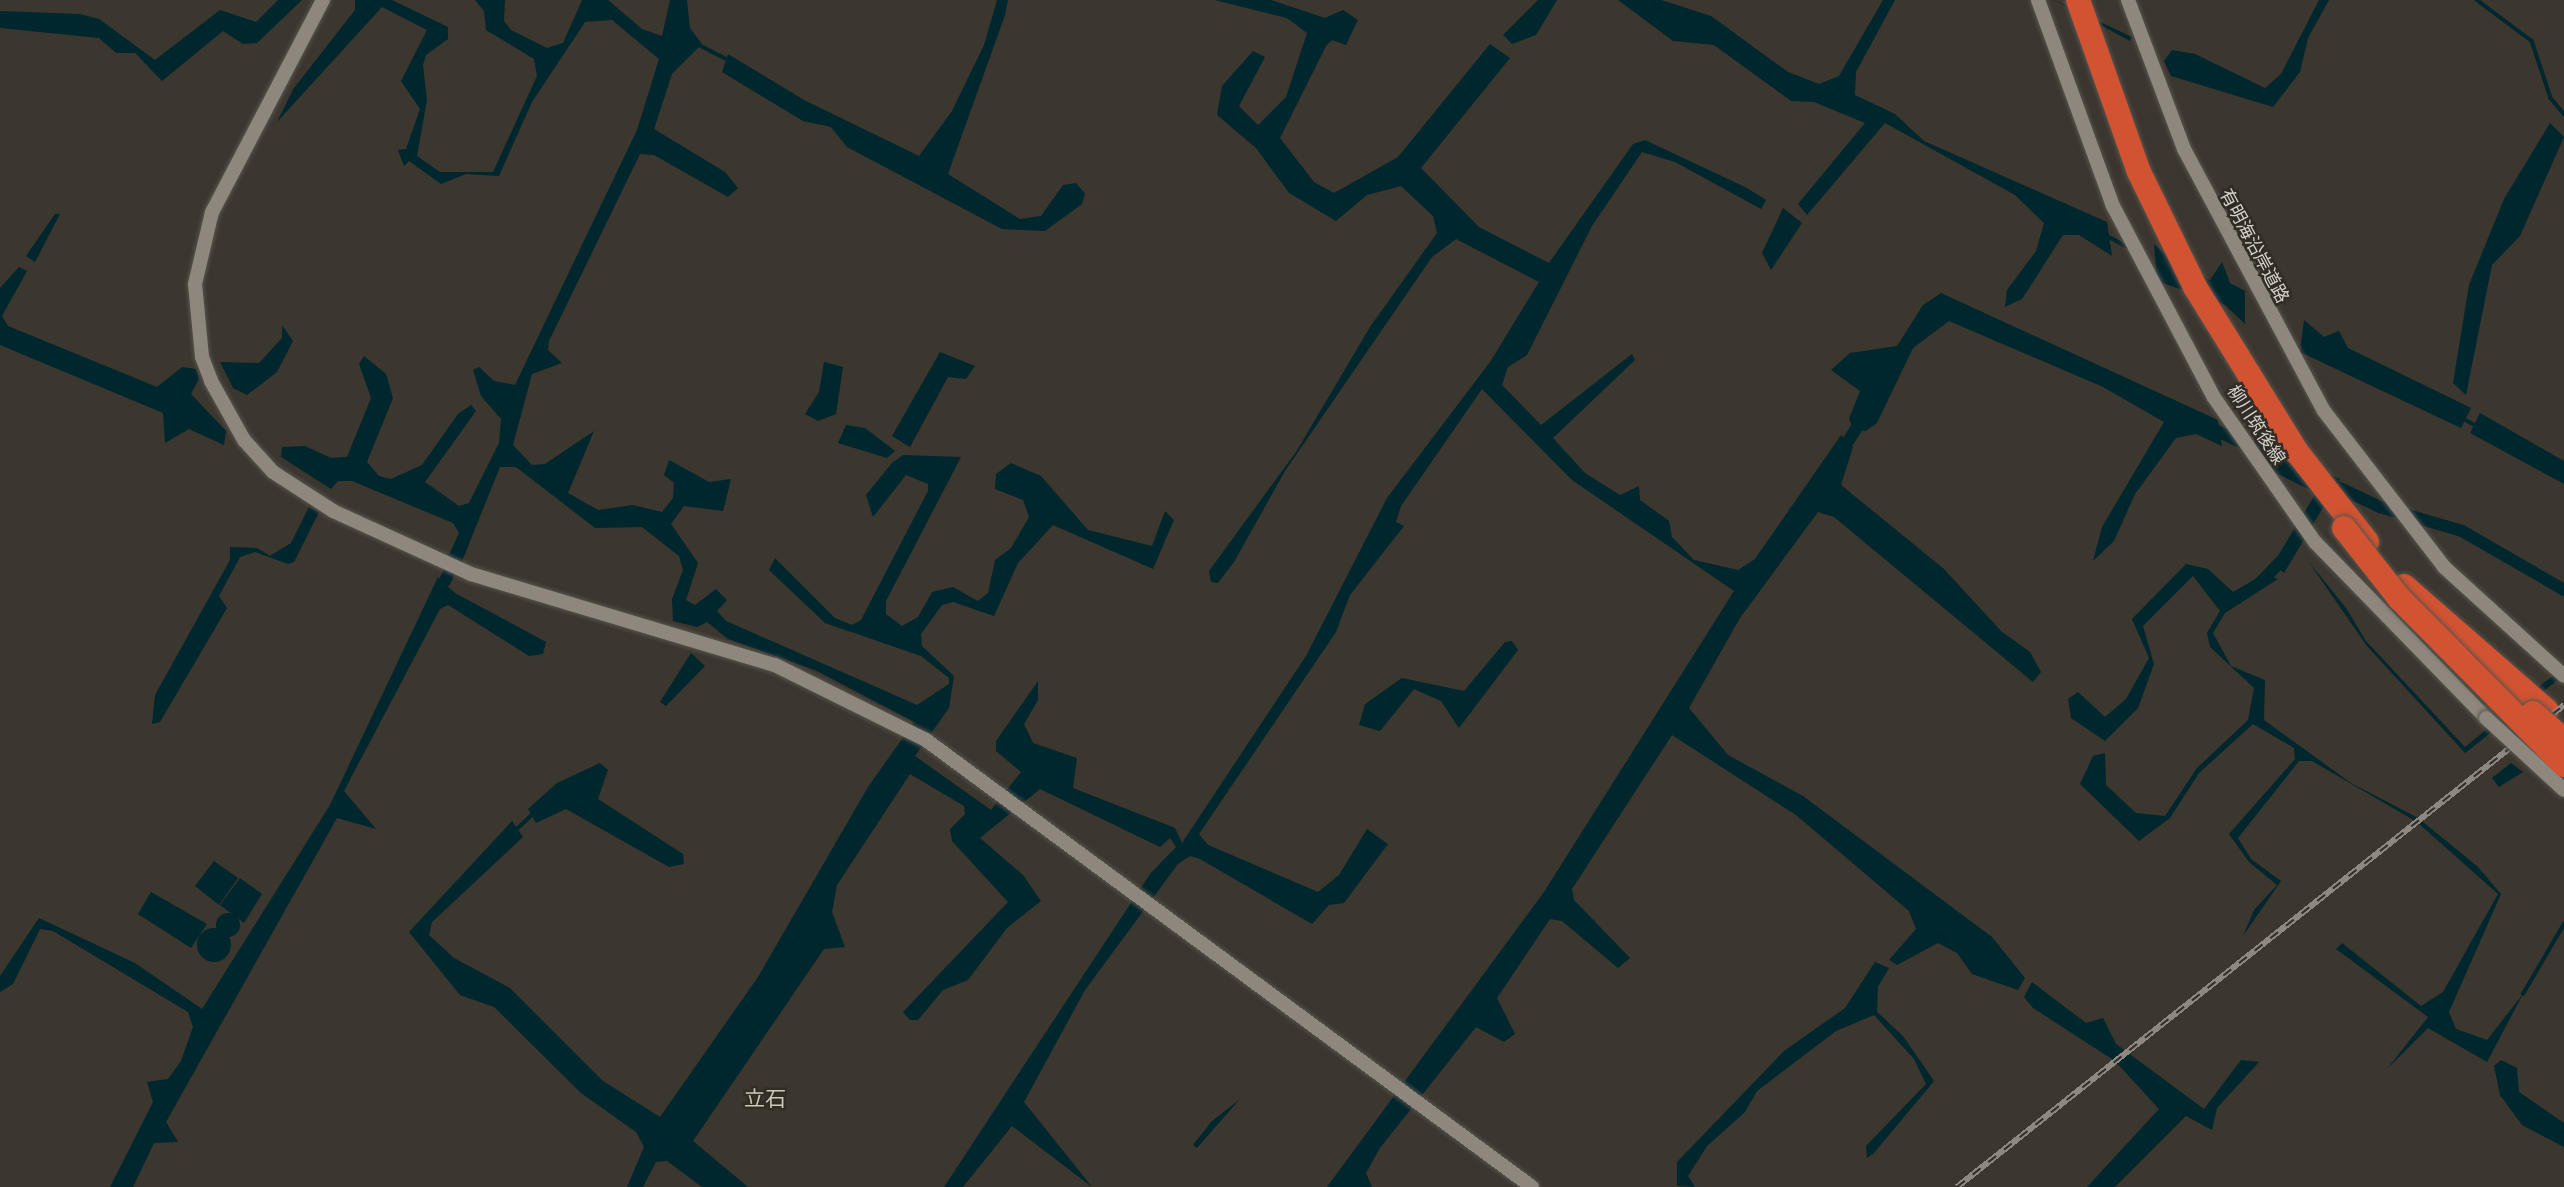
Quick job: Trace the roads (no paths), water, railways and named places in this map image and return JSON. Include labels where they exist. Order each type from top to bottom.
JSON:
[{"type":"highway","points":[[2071,0],[2133,175],[2188,288],[2253,398],[2344,528],[2399,598],[2564,765]]},
{"type":"highway","points":[[2078,0],[2139,172],[2230,348],[2350,523],[2420,603],[2562,728]]},
{"type":"highway","points":[[2344,528],[2449,643],[2564,749]]},
{"type":"street","points":[[323,0],[223,190],[197,267],[202,357],[244,440],[273,472],[333,511],[471,574],[775,665],[926,740],[1532,1187]]},
{"type":"street","name":"柳川筑後線","points":[[2038,0],[2080,129],[2145,275],[2284,502],[2315,542],[2486,718],[2564,790]]},
{"type":"street","name":"有明海沿岸道路","points":[[2129,0],[2184,149],[2253,286],[2324,411],[2417,533],[2482,609],[2564,676]]},
{"type":"water","points":[[278,0],[302,0],[257,43],[243,44],[223,31],[162,81],[135,53],[116,53],[99,38],[0,28],[0,11],[80,14],[99,19],[155,60],[220,10],[256,22]]},
{"type":"water","points":[[355,0],[392,0],[448,27],[448,39],[426,55],[423,65],[427,100],[417,156],[440,172],[493,172],[537,76],[534,59],[486,30],[484,11],[475,0],[505,0],[504,21],[511,30],[547,48],[563,43],[582,0],[608,0],[642,29],[662,36],[670,0],[687,0],[690,28],[702,44],[672,74],[654,129],[725,172],[738,188],[728,197],[654,155],[640,154],[549,341],[548,350],[562,363],[532,374],[513,445],[532,465],[545,464],[594,431],[568,493],[598,510],[633,505],[662,512],[673,498],[674,483],[664,475],[669,460],[709,482],[731,479],[723,511],[684,506],[671,524],[698,563],[686,600],[695,605],[716,589],[727,600],[717,611],[726,621],[917,705],[949,684],[949,678],[921,656],[825,623],[769,570],[775,558],[835,618],[852,625],[861,620],[928,491],[928,484],[906,475],[873,517],[866,495],[892,463],[903,455],[961,457],[886,601],[886,614],[902,626],[918,617],[932,592],[953,587],[978,601],[988,593],[995,560],[1011,548],[1029,517],[1023,500],[995,489],[996,474],[1011,463],[1041,476],[1088,530],[1152,546],[1165,511],[1174,520],[1153,569],[1053,525],[1018,563],[994,616],[953,602],[942,605],[921,634],[922,646],[954,676],[949,708],[915,756],[991,810],[1021,772],[996,751],[996,741],[1038,681],[1038,700],[1024,724],[1033,743],[1077,758],[1073,788],[1175,828],[1182,843],[1306,656],[1387,498],[1490,362],[1539,282],[1456,239],[1432,257],[1285,471],[1234,562],[1218,583],[1211,582],[1209,571],[1296,452],[1370,327],[1437,233],[1433,216],[1401,186],[1367,195],[1336,221],[1289,193],[1256,148],[1217,115],[1222,86],[1253,51],[1265,57],[1239,106],[1258,125],[1286,97],[1307,33],[1287,18],[1215,0],[1271,0],[1325,18],[1343,10],[1358,20],[1346,45],[1332,40],[1326,46],[1280,138],[1314,182],[1334,193],[1398,157],[1490,44],[1510,58],[1421,168],[1479,227],[1549,263],[1633,144],[1645,140],[1747,188],[1766,200],[1761,209],[1675,162],[1642,152],[1592,226],[1527,355],[1508,367],[1502,385],[1541,425],[1632,354],[1635,360],[1553,438],[1585,473],[1620,495],[1639,486],[1640,500],[1669,521],[1672,537],[1694,560],[1738,570],[1755,559],[1841,435],[1853,447],[1841,485],[1944,569],[2001,631],[2030,652],[2041,672],[2033,682],[1834,517],[1818,512],[1740,618],[1689,708],[1728,755],[1803,796],[1992,937],[2025,978],[2018,990],[1972,974],[1957,953],[1938,943],[1897,965],[1889,960],[1916,929],[1909,911],[1796,815],[1672,735],[1572,889],[1574,900],[1630,958],[1618,968],[1562,921],[1550,919],[1497,998],[1515,1034],[1504,1042],[1476,1027],[1380,1148],[1366,1173],[1372,1187],[1327,1187],[1544,892],[1734,591],[1572,480],[1482,389],[1401,506],[1396,522],[1404,526],[1350,595],[1336,632],[1199,834],[1208,845],[1318,892],[1339,875],[1367,829],[1388,844],[1344,903],[1329,905],[1312,924],[1200,859],[1190,856],[1178,864],[1085,990],[1024,1102],[1092,1187],[1012,1126],[963,1187],[944,1187],[1150,874],[1176,847],[1170,838],[1160,847],[1040,789],[980,838],[1023,875],[1041,901],[1007,928],[968,980],[943,990],[918,1020],[910,1020],[903,1012],[1008,902],[952,841],[950,829],[965,814],[964,806],[910,774],[837,885],[832,912],[845,947],[824,949],[693,1141],[748,1187],[702,1187],[667,1161],[656,1162],[643,1187],[627,1187],[644,1147],[636,1132],[581,1093],[494,1007],[460,995],[409,932],[512,821],[523,837],[432,922],[429,935],[454,958],[510,988],[603,1081],[660,1117],[758,977],[868,787],[914,722],[817,671],[728,639],[707,622],[697,627],[673,621],[672,599],[683,570],[679,556],[642,527],[595,528],[516,467],[500,467],[462,561],[449,555],[459,533],[453,523],[352,481],[338,481],[331,489],[281,457],[282,447],[305,446],[331,458],[347,457],[371,398],[359,364],[364,356],[386,374],[393,398],[367,462],[379,476],[391,479],[422,465],[458,414],[471,405],[476,411],[425,482],[459,506],[469,503],[499,443],[501,419],[481,396],[473,370],[479,367],[494,381],[515,385],[637,130],[659,59],[612,20],[585,22],[532,102],[499,176],[466,174],[441,184],[409,161],[404,166],[398,150],[406,149],[420,109],[401,81],[427,30],[382,7],[277,122],[294,88],[355,10]]},
{"type":"water","points":[[997,0],[1008,0],[1005,15],[948,174],[1020,219],[1041,216],[1063,185],[1076,183],[1085,194],[1082,204],[1045,231],[1002,229],[847,147],[831,127],[803,121],[722,72],[728,54],[804,100],[919,156],[952,111],[984,45]]},
{"type":"water","points":[[1538,0],[1557,0],[1536,35],[1512,44],[1503,35]]},
{"type":"water","points":[[1618,0],[1661,0],[1711,16],[1788,72],[1819,84],[1839,76],[1883,0],[1895,0],[1856,72],[1855,95],[1895,114],[1924,141],[2107,222],[2112,256],[2079,235],[2063,235],[2022,299],[2005,307],[2007,290],[2036,251],[2044,223],[2015,195],[1885,123],[1807,215],[1798,204],[1865,123],[1814,102],[1791,101],[1714,45],[1673,41]]},
{"type":"water","points":[[2054,0],[2132,37],[2130,41]]},
{"type":"water","points":[[2319,0],[2329,0],[2308,38],[2300,72],[2273,107],[2171,76],[2164,61],[2172,50],[2195,54],[2265,88],[2281,74]]},
{"type":"water","points":[[2550,123],[2564,137],[2520,236],[2492,265],[2466,395],[2453,383],[2469,285],[2504,199]]},
{"type":"water","points":[[1783,208],[1802,223],[1771,270],[1762,253]]},
{"type":"water","points":[[55,214],[60,214],[35,262],[26,256]]},
{"type":"water","points":[[2154,244],[2174,263],[2210,280],[2222,262],[2230,283],[2245,291],[2245,324],[2225,305],[2157,281]]},
{"type":"water","points":[[19,267],[27,271],[2,316],[8,326],[157,387],[182,367],[196,369],[199,379],[191,394],[226,431],[224,445],[189,429],[165,443],[163,413],[0,345],[0,288]]},
{"type":"water","points":[[1941,293],[2218,420],[2222,446],[2196,434],[2176,438],[2135,494],[2114,541],[2093,561],[2102,527],[2164,422],[2103,387],[1949,321],[1913,348],[1877,423],[1866,431],[1853,429],[1849,419],[1860,391],[1831,370],[1850,353],[1897,346],[1923,305]]},
{"type":"water","points":[[2304,320],[2324,337],[2339,331],[2348,348],[2471,408],[2461,428],[2300,352]]},
{"type":"water","points":[[282,325],[293,341],[277,372],[247,395],[233,388],[220,362],[259,363],[282,338]]},
{"type":"water","points":[[940,352],[975,366],[966,379],[948,377],[910,447],[892,436]]},
{"type":"water","points":[[824,362],[843,367],[836,414],[818,421],[805,414],[819,392]]},
{"type":"water","points":[[2480,413],[2564,461],[2564,484],[2470,433]]},
{"type":"water","points":[[846,425],[865,428],[895,451],[887,458],[838,443]]},
{"type":"water","points":[[2268,447],[2340,479],[2284,573],[2273,564],[2316,493],[2272,471]]},
{"type":"water","points":[[309,507],[319,512],[294,562],[288,564],[255,552],[240,557],[219,596],[227,608],[160,722],[152,724],[155,695],[230,560],[230,547],[257,548],[270,556],[291,543]]},
{"type":"water","points":[[2308,561],[2346,608],[2366,641],[2465,747],[2550,678],[2562,670],[2564,675],[2465,753],[2367,646]]},
{"type":"water","points":[[2186,564],[2208,569],[2233,592],[2264,574],[2278,579],[2225,613],[2213,633],[2231,666],[2265,680],[2264,720],[2351,783],[2418,818],[2477,866],[2501,894],[2449,1012],[2456,1029],[2487,1040],[2523,994],[2487,1062],[2428,1028],[2387,1069],[2428,1017],[2336,949],[2342,943],[2421,1006],[2443,992],[2498,894],[2417,822],[2312,761],[2299,761],[2238,838],[2251,859],[2281,881],[2243,936],[2254,910],[2277,885],[2249,862],[2229,834],[2295,759],[2294,748],[2253,724],[2199,773],[2170,818],[2139,841],[2080,784],[2093,756],[2105,753],[2106,785],[2136,813],[2165,816],[2197,768],[2248,720],[2254,688],[2210,647],[2207,633],[2220,611],[2193,576],[2143,626],[2154,664],[2138,708],[2105,741],[2071,718],[2068,699],[2078,692],[2105,717],[2126,699],[2149,658],[2132,619]]},
{"type":"water","points":[[438,577],[455,593],[546,642],[543,654],[529,656],[448,605],[440,609],[344,791],[376,829],[337,818],[166,1122],[178,1142],[154,1143],[133,1187],[110,1187],[153,1102],[147,1082],[168,1079],[181,1061],[193,1027],[188,1012],[53,931],[40,929],[13,984],[0,992],[0,976],[39,918],[135,963],[202,1009],[330,805]]},
{"type":"water","points":[[1512,641],[1518,650],[1459,728],[1441,701],[1414,689],[1380,731],[1359,725],[1365,704],[1402,678],[1464,691],[1505,642]]},
{"type":"water","points":[[691,653],[705,666],[666,706],[660,702]]},
{"type":"water","points":[[600,763],[608,770],[598,799],[683,854],[684,864],[669,867],[566,809],[536,823],[528,809],[557,783]]},
{"type":"water","points":[[2511,763],[2523,772],[2499,787],[2492,778]]},
{"type":"water","points":[[214,861],[238,878],[219,905],[195,886]]},
{"type":"water","points":[[240,878],[262,894],[244,923],[220,905]]},
{"type":"water","points":[[151,892],[207,924],[191,948],[138,914]]},
{"type":"water","points":[[228,913],[237,916],[240,925],[237,934],[228,937],[219,934],[216,925],[219,916]]},
{"type":"water","points":[[214,928],[226,933],[231,945],[226,957],[214,962],[202,957],[197,945],[202,933]]},
{"type":"water","points":[[1875,962],[1889,968],[1878,987],[1877,1012],[1903,1036],[1934,1081],[1874,1153],[1867,1158],[1866,1146],[1926,1084],[1914,1059],[1874,1015],[1836,1031],[1757,1091],[1745,1112],[1707,1146],[1688,1176],[1695,1187],[1677,1186],[1677,1162],[1784,1051],[1845,1008]]},
{"type":"water","points":[[2032,982],[2086,1023],[2103,1018],[2116,1044],[2204,1109],[2241,1060],[2259,1062],[2217,1108],[2212,1130],[2186,1116],[2115,1187],[2087,1187],[2159,1109],[2115,1061],[2033,1008],[2024,997]]},
{"type":"water","points":[[2501,1060],[2517,1068],[2519,1092],[2564,1123],[2564,1147],[2522,1125],[2500,1095],[2494,1066]]},
{"type":"water","points":[[1239,1100],[1197,1148],[1193,1145],[1212,1121]]},
{"type":"waterway","points":[[2477,0],[2532,41],[2551,98],[2564,114]]},
{"type":"waterway","points":[[701,46],[725,58]]},
{"type":"waterway","points":[[2109,237],[2130,248]]},
{"type":"waterway","points":[[1840,454],[1864,416]]},
{"type":"waterway","points":[[2462,418],[2477,426]]},
{"type":"waterway","points":[[2207,426],[2282,462]]},
{"type":"waterway","points":[[2327,482],[2380,507],[2462,531],[2564,590]]},
{"type":"waterway","points":[[445,581],[463,543]]},
{"type":"waterway","points":[[2259,584],[2287,555]]},
{"type":"waterway","points":[[518,828],[531,816]]},
{"type":"waterway","points":[[2523,994],[2564,924]]},
{"type":"railway","points":[[1957,1187],[2564,705]]},
{"type":"district","name":"立石","points":[[765,1098]]}]
